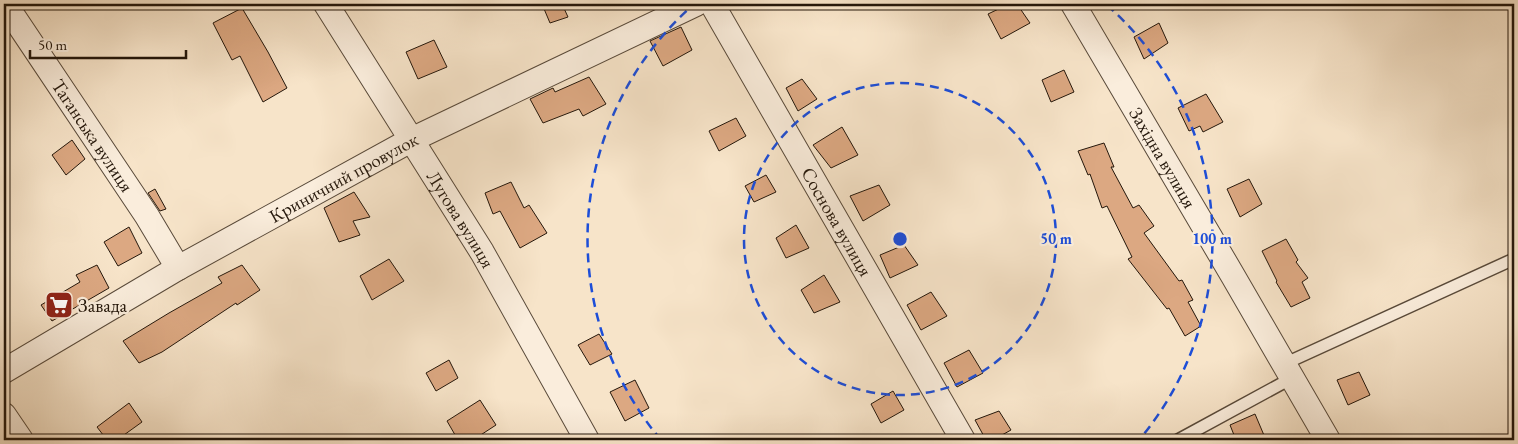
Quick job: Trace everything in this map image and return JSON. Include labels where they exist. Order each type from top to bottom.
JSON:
[{"type":"street","name":"Таганська вулиця","points":[[5,4],[147,216],[178,268]]},
{"type":"street","name":"Лугова вулиця","points":[[326,4],[482,252],[585,438]]},
{"type":"street","name":"Криничний провулок","points":[[4,371],[178,268],[411,140],[696,4]]},
{"type":"street","name":"Соснова вулиця","points":[[712,4],[963,440]]},
{"type":"street","name":"Західна вулиця","points":[[1073,4],[1328,440]]},
{"type":"street","points":[[4,415],[21,440]]},
{"type":"lane","points":[[1178,440],[1288,371],[1514,258]]},
{"type":"building","points":[[542,4],[562,4],[568,17],[550,23]]},
{"type":"building","points":[[1009,4],[1017,4],[1030,23],[1001,39],[988,14]]},
{"type":"building","points":[[242,8],[287,88],[263,102],[240,56],[232,60],[213,23]]},
{"type":"building","points":[[1159,23],[1168,43],[1144,59],[1134,37]]},
{"type":"building","points":[[681,27],[692,50],[663,66],[650,41]]},
{"type":"building","points":[[434,40],[447,67],[418,79],[406,52]]},
{"type":"building","points":[[1064,70],[1074,92],[1051,102],[1042,80]]},
{"type":"building","points":[[589,77],[606,104],[583,116],[579,109],[543,123],[530,99],[553,88],[555,92]]},
{"type":"building","points":[[802,79],[817,99],[798,111],[786,88]]},
{"type":"building","points":[[1206,94],[1223,122],[1203,132],[1200,126],[1189,131],[1178,108]]},
{"type":"building","points":[[736,118],[746,136],[719,151],[709,131]]},
{"type":"building","points":[[842,127],[858,155],[831,168],[813,145]]},
{"type":"building","points":[[72,140],[85,159],[66,175],[52,155]]},
{"type":"building","points":[[1104,143],[1114,167],[1111,167],[1133,208],[1139,205],[1154,226],[1144,233],[1179,281],[1182,280],[1193,300],[1188,302],[1201,326],[1185,336],[1169,308],[1167,309],[1128,259],[1132,257],[1107,206],[1102,208],[1090,174],[1088,175],[1078,151]]},
{"type":"building","points":[[766,175],[776,192],[754,202],[745,186]]},
{"type":"building","points":[[1249,179],[1262,204],[1240,217],[1227,189]]},
{"type":"building","points":[[511,182],[524,208],[529,205],[547,233],[520,248],[500,211],[493,214],[485,193]]},
{"type":"building","points":[[879,185],[890,205],[863,221],[850,196]]},
{"type":"building","points":[[155,189],[166,209],[160,211],[148,193]]},
{"type":"building","points":[[354,192],[370,217],[353,221],[360,235],[339,242],[324,208]]},
{"type":"building","points":[[796,225],[809,248],[786,258],[776,238]]},
{"type":"building","points":[[129,227],[142,253],[118,266],[104,242]]},
{"type":"building","points":[[1286,239],[1298,260],[1296,262],[1308,278],[1302,282],[1310,298],[1291,307],[1276,282],[1262,251]]},
{"type":"building","points":[[904,245],[918,265],[890,278],[880,255]]},
{"type":"building","points":[[389,259],[404,281],[372,300],[360,276]]},
{"type":"building","points":[[97,265],[109,288],[52,321],[41,305],[80,282],[76,275]]},
{"type":"building","points":[[242,265],[260,290],[237,305],[236,303],[162,352],[139,363],[123,341],[222,283],[218,277]]},
{"type":"building","points":[[824,275],[840,302],[814,313],[801,290]]},
{"type":"building","points":[[931,292],[947,316],[921,330],[907,305]]},
{"type":"building","points":[[599,334],[612,354],[590,365],[578,345]]},
{"type":"building","points":[[969,350],[983,373],[957,387],[944,363]]},
{"type":"building","points":[[449,360],[458,378],[436,391],[426,373]]},
{"type":"building","points":[[1359,372],[1370,395],[1348,405],[1337,380]]},
{"type":"building","points":[[635,380],[649,408],[625,421],[610,392]]},
{"type":"building","points":[[893,391],[904,410],[881,423],[871,404]]},
{"type":"building","points":[[480,400],[496,425],[473,440],[458,440],[447,421]]},
{"type":"building","points":[[129,403],[142,422],[117,440],[107,440],[97,427]]},
{"type":"building","points":[[999,411],[1011,430],[993,440],[986,440],[975,420]]},
{"type":"building","points":[[1255,414],[1266,440],[1236,440],[1230,425]]},
{"type":"place","name":"Завада","points":[[59,305]]}]
